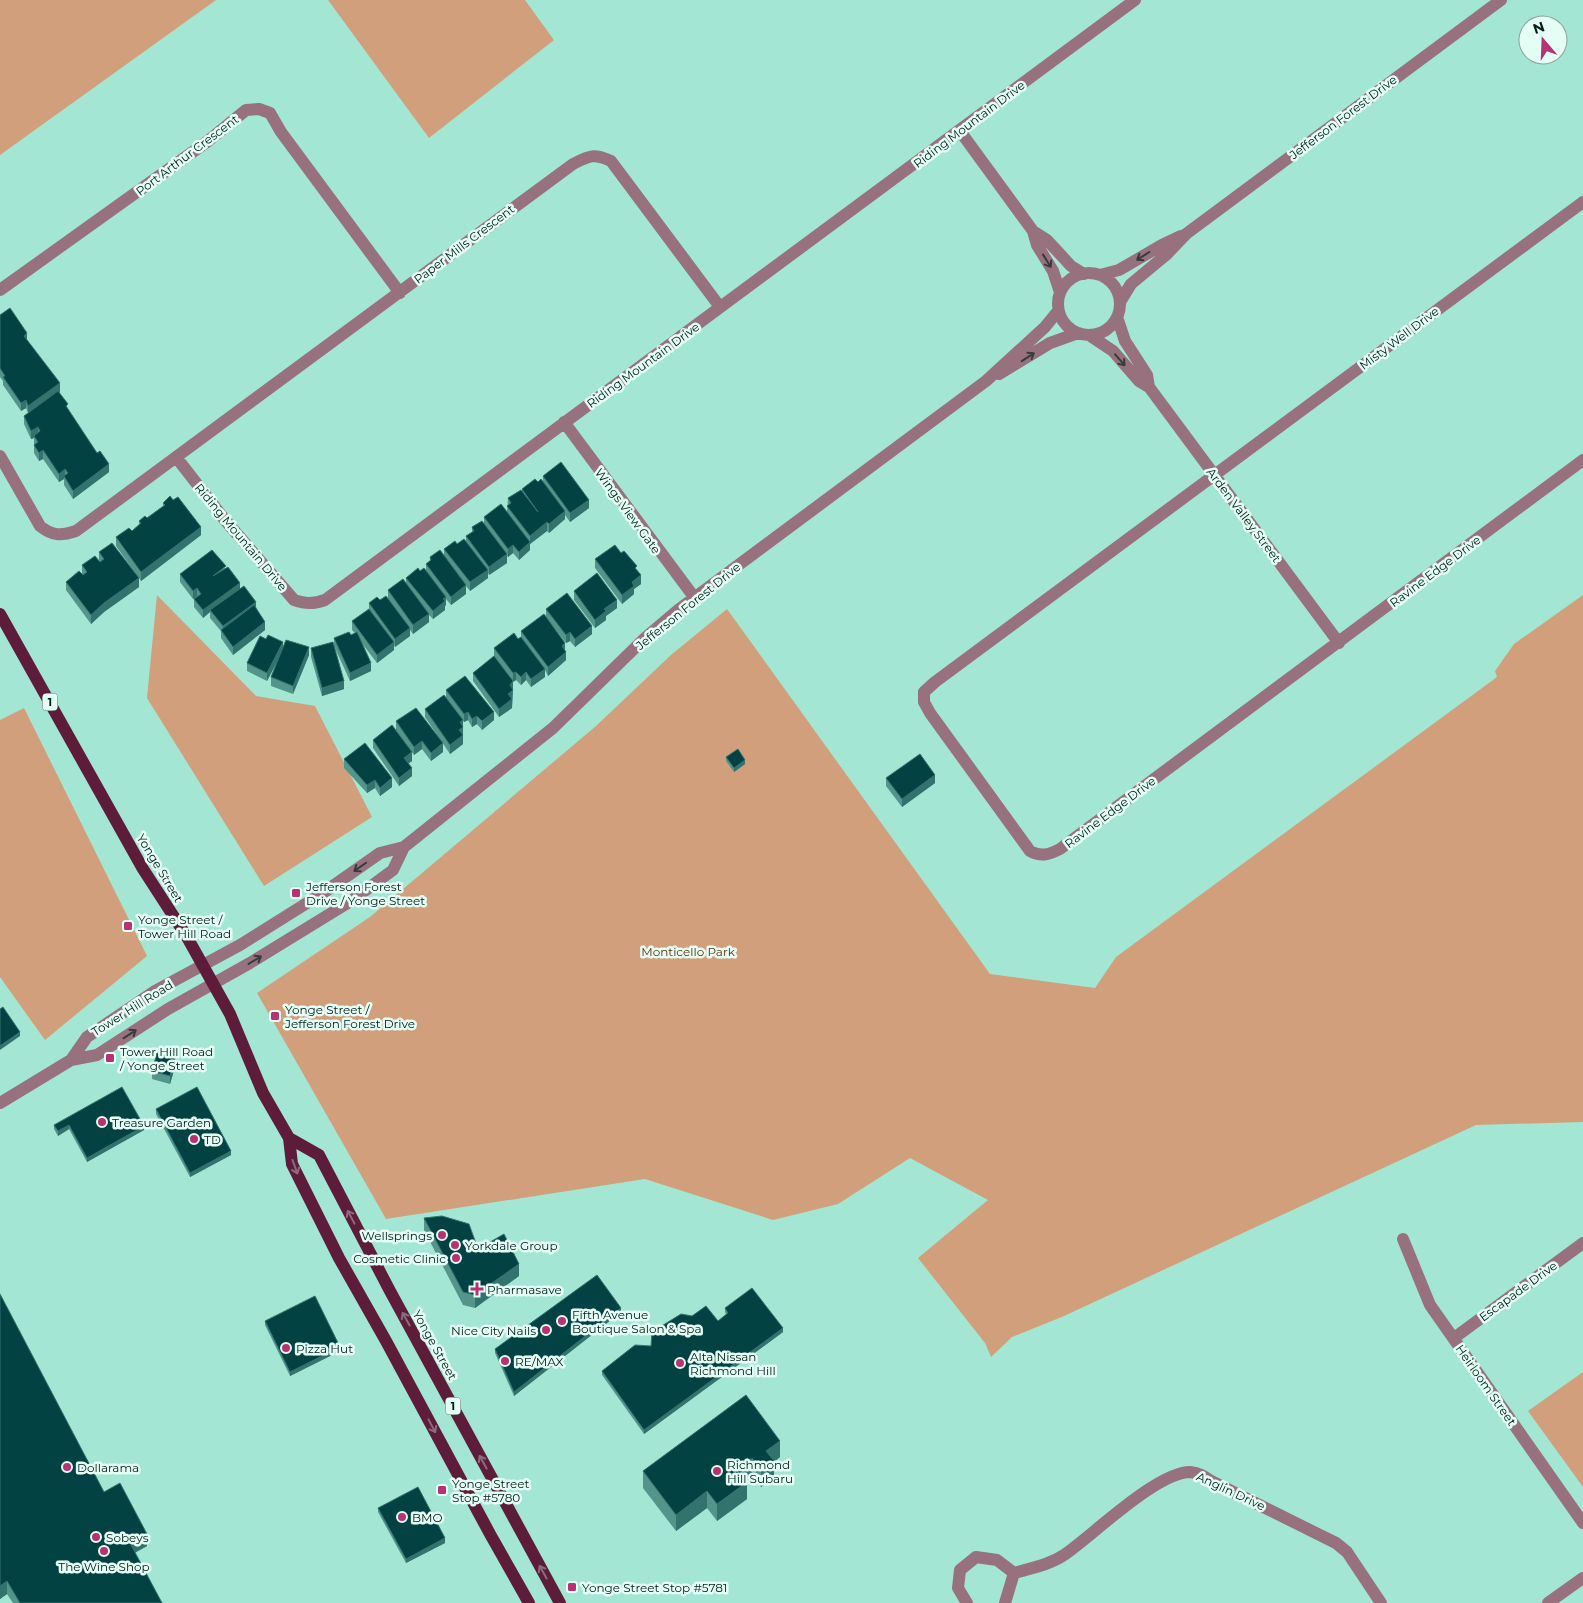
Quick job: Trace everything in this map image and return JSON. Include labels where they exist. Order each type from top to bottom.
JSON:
[{"type":"main road","name":"Yonge Street","points":[[0,614],[143,870],[186,937],[230,1014],[263,1093],[289,1138],[292,1164],[339,1258],[391,1349],[529,1603]]},
{"type":"main road","name":"Yonge Street","points":[[289,1138],[318,1155],[560,1603]]},
{"type":"street","name":"Riding Mountain Drive","points":[[176,457],[225,520],[294,600],[314,604],[325,600],[960,131],[1117,5],[1135,0]]},
{"type":"street","name":"Jefferson Forest Drive","points":[[1120,302],[1131,284],[1166,255],[1186,234],[1500,0]]},
{"type":"street","name":"Port Arthur Crescent","points":[[0,290],[208,141],[246,110],[259,109],[270,113],[281,132],[400,292]]},
{"type":"street","points":[[960,131],[1033,230],[1047,240],[1071,266],[1084,274],[1100,276],[1110,281],[1120,302],[1117,317],[1113,324],[1104,331],[1083,334],[1065,324],[1058,311],[1060,292],[1070,280],[1084,274]]},
{"type":"street","name":"Paper Mills Crescent","points":[[176,457],[573,164],[587,157],[599,155],[610,161],[720,307]]},
{"type":"street","name":"Misty Well Drive","points":[[1214,475],[1583,202]]},
{"type":"street","points":[[1033,230],[1037,245],[1053,271],[1060,292]]},
{"type":"street","name":"Jefferson Forest Drive","points":[[1100,276],[1119,270],[1162,245],[1186,234]]},
{"type":"street","name":"Jefferson Forest Drive","points":[[202,965],[240,945],[322,893],[380,853],[404,847],[553,728],[645,638],[694,598],[986,382],[1045,327],[1058,311]]},
{"type":"street","name":"Arden Valley Street","points":[[1117,317],[1126,342],[1147,375],[1149,387]]},
{"type":"street","name":"Jefferson Forest Drive","points":[[986,382],[1050,343],[1083,334]]},
{"type":"street","name":"Arden Valley Street","points":[[1083,334],[1113,351],[1139,382],[1149,387],[1338,643]]},
{"type":"street","name":"Wings View Gate","points":[[564,422],[694,598]]},
{"type":"street","points":[[0,456],[40,526],[48,533],[56,535],[76,532],[176,457]]},
{"type":"street","name":"Ravine Edge Drive","points":[[1214,475],[924,692],[924,702],[930,713],[1026,846],[1039,855],[1060,850],[1583,460]]},
{"type":"street","name":"Jefferson Forest Drive","points":[[213,984],[351,901],[393,870],[404,847]]},
{"type":"street","name":"Tower Hill Road","points":[[71,1060],[87,1037],[155,991],[202,965]]},
{"type":"street","name":"Tower Hill Road","points":[[0,1104],[71,1060],[97,1055],[168,1009],[213,984]]},
{"type":"street","name":"Heirloom Street","points":[[1403,1239],[1430,1305],[1583,1523]]},
{"type":"street","name":"Escapade Drive","points":[[1454,1338],[1583,1244]]},
{"type":"street","name":"Anglin Drive","points":[[1014,1572],[1044,1565],[1062,1557],[1150,1488],[1167,1478],[1190,1472],[1201,1474],[1211,1481],[1336,1543],[1347,1552],[1381,1603]]},
{"type":"street","points":[[967,1603],[958,1588],[960,1570],[976,1557],[997,1560],[1014,1572],[1005,1603]]},
{"type":"street","points":[[1548,1603],[1583,1578]]},
{"type":"green space","points":[[0,0],[216,0],[0,155]]},
{"type":"green space","points":[[328,0],[525,0],[554,40],[429,138]]},
{"type":"green space","points":[[157,595],[256,696],[315,706],[372,817],[264,886],[147,698]]},
{"type":"green space","name":"Monticello Park","points":[[1583,595],[1583,1122],[1476,1125],[1064,1316],[1012,1337],[991,1357],[985,1343],[918,1258],[988,1200],[910,1158],[838,1204],[773,1220],[645,1179],[386,1219],[257,993],[370,917],[596,726],[671,655],[727,609],[990,974],[1095,988],[1116,957],[1497,677],[1495,671],[1514,644]]},
{"type":"green space","points":[[24,708],[147,956],[45,1040],[0,977],[0,720]]},
{"type":"green space","points":[[1583,1372],[1583,1487],[1528,1411]]},
{"type":"building","points":[[10,308],[27,333],[24,336],[60,383],[28,406],[26,400],[21,403],[3,377],[5,376],[0,368],[0,315]]},
{"type":"building","points":[[58,391],[68,404],[66,406],[97,453],[100,451],[109,464],[73,491],[64,476],[68,473],[65,469],[59,474],[43,450],[39,453],[34,445],[38,442],[34,436],[40,431],[38,427],[31,431],[24,416]]},
{"type":"building","points":[[561,462],[589,500],[570,513],[543,476]]},
{"type":"building","points":[[535,479],[538,482],[541,479],[565,511],[549,524],[547,522],[530,536],[507,506],[511,503],[508,498],[521,490],[538,512],[522,489]]},
{"type":"building","points":[[170,496],[173,500],[178,497],[201,527],[141,572],[116,537],[129,528],[132,531],[141,523],[139,521],[145,516],[147,518],[165,505],[163,503]]},
{"type":"building","points":[[501,504],[530,542],[519,552],[513,545],[508,549],[484,517]]},
{"type":"building","points":[[482,521],[507,554],[489,567],[466,536],[474,531],[472,527]]},
{"type":"building","points":[[464,539],[488,570],[470,582],[444,549],[455,541],[457,544]]},
{"type":"building","points":[[112,543],[139,578],[104,603],[91,615],[66,582],[79,571],[83,575],[87,572],[82,565],[95,556],[100,562],[104,559],[99,552]]},
{"type":"building","points":[[615,545],[621,553],[624,551],[637,566],[635,568],[641,575],[632,582],[634,586],[622,595],[595,559]]},
{"type":"building","points":[[212,550],[226,566],[213,576],[228,567],[240,583],[203,610],[194,599],[201,594],[197,588],[193,591],[180,574]]},
{"type":"building","points":[[440,550],[466,585],[451,597],[426,564],[431,560],[430,557]]},
{"type":"building","points":[[418,568],[420,571],[424,568],[446,597],[443,599],[445,601],[433,611],[406,578]]},
{"type":"building","points":[[597,573],[617,600],[604,609],[606,611],[595,620],[574,591]]},
{"type":"building","points":[[403,579],[429,614],[413,625],[388,590]]},
{"type":"building","points":[[244,586],[256,602],[223,626],[210,610]]},
{"type":"building","points":[[567,593],[592,626],[575,639],[570,632],[566,635],[546,609]]},
{"type":"building","points":[[386,596],[410,628],[395,639],[369,603],[377,597],[380,600]]},
{"type":"building","points":[[254,605],[265,622],[233,647],[221,630]]},
{"type":"building","points":[[369,609],[394,642],[377,655],[352,621]]},
{"type":"building","points":[[544,614],[565,643],[562,646],[566,652],[548,667],[521,631]]},
{"type":"building","points":[[349,632],[351,635],[357,632],[371,663],[350,673],[334,638]]},
{"type":"building","points":[[514,633],[518,639],[521,637],[545,669],[531,679],[526,672],[521,677],[516,672],[513,673],[494,648]]},
{"type":"building","points":[[268,635],[283,642],[267,673],[247,663],[260,636],[266,639]]},
{"type":"building","points":[[286,640],[309,647],[293,686],[271,677]]},
{"type":"building","points":[[333,642],[344,681],[322,688],[311,648]]},
{"type":"building","points":[[494,656],[513,681],[510,685],[513,690],[508,694],[512,699],[499,709],[473,673]]},
{"type":"building","points":[[465,676],[494,712],[482,721],[477,716],[472,719],[468,712],[464,714],[446,690]]},
{"type":"building","points":[[444,695],[463,720],[460,722],[463,727],[459,730],[463,735],[450,745],[425,709]]},
{"type":"building","points":[[416,708],[443,743],[431,753],[422,741],[414,747],[396,721]]},
{"type":"building","points":[[392,725],[412,752],[404,758],[412,768],[399,778],[373,740]]},
{"type":"building","points":[[365,743],[392,778],[380,788],[375,780],[367,785],[344,759]]},
{"type":"building","points":[[738,749],[745,760],[734,768],[726,757]]},
{"type":"building","points":[[920,754],[935,775],[902,799],[886,778]]},
{"type":"building","points":[[3,1007],[20,1032],[0,1046],[0,1009]]},
{"type":"building","points":[[157,1053],[175,1058],[170,1076],[152,1071]]},
{"type":"building","points":[[122,1087],[144,1126],[87,1158],[69,1125],[58,1131],[54,1125]]},
{"type":"building","points":[[197,1087],[231,1151],[190,1173],[156,1109]]},
{"type":"building","points":[[442,1216],[469,1224],[478,1249],[504,1234],[519,1264],[475,1295],[463,1292],[424,1218]]},
{"type":"building","points":[[597,1275],[621,1308],[514,1392],[495,1349]]},
{"type":"building","name":"Alta Nissan Richmond Hill","points":[[752,1288],[783,1328],[644,1430],[602,1371],[635,1345],[651,1346],[652,1332],[681,1314],[692,1316],[706,1306],[718,1321],[728,1313],[725,1308]]},
{"type":"building","points":[[0,1294],[104,1492],[120,1483],[147,1534],[130,1543],[162,1603],[20,1603],[7,1581],[0,1586]]},
{"type":"building","points":[[315,1296],[340,1347],[290,1372],[265,1321]]},
{"type":"building","name":"Richmond Hill Subaru","points":[[746,1395],[780,1441],[766,1451],[774,1461],[761,1470],[752,1458],[738,1469],[747,1482],[717,1504],[707,1491],[676,1515],[643,1471]]},
{"type":"building","points":[[418,1487],[445,1538],[406,1559],[378,1508]]},
{"type":"place","name":"Jefferson Forest Drive / Yonge Street","points":[[296,893]]},
{"type":"place","name":"Yonge Street / Tower Hill Road","points":[[128,926]]},
{"type":"place","name":"Yonge Street / Jefferson Forest Drive","points":[[275,1016]]},
{"type":"place","name":"Tower Hill Road / Yonge Street","points":[[110,1058]]},
{"type":"place","name":"Treasure Garden","points":[[102,1122]]},
{"type":"place","name":"TD","points":[[194,1139]]},
{"type":"place","name":"Wellsprings","points":[[442,1235]]},
{"type":"place","name":"Yorkdale Group","points":[[455,1245]]},
{"type":"place","name":"Cosmetic Clinic","points":[[456,1258]]},
{"type":"place","name":"Pharmasave","points":[[477,1289]]},
{"type":"place","name":"Fifth Avenue Boutique Salon & Spa","points":[[562,1321]]},
{"type":"place","name":"Nice City Nails","points":[[546,1330]]},
{"type":"place","name":"Pizza Hut","points":[[286,1348]]},
{"type":"place","name":"RE/MAX","points":[[505,1361]]},
{"type":"place","name":"Alta Nissan Richmond Hill","points":[[680,1363]]},
{"type":"place","name":"Dollarama","points":[[67,1467]]},
{"type":"place","name":"Richmond Hill Subaru","points":[[717,1471]]},
{"type":"place","name":"Yonge Street Stop #5780","points":[[442,1490]]},
{"type":"place","name":"BMO","points":[[402,1517]]},
{"type":"place","name":"Sobeys","points":[[96,1537]]},
{"type":"place","name":"The Wine Shop","points":[[104,1551]]},
{"type":"place","name":"Yonge Street Stop #5781","points":[[572,1587]]}]
